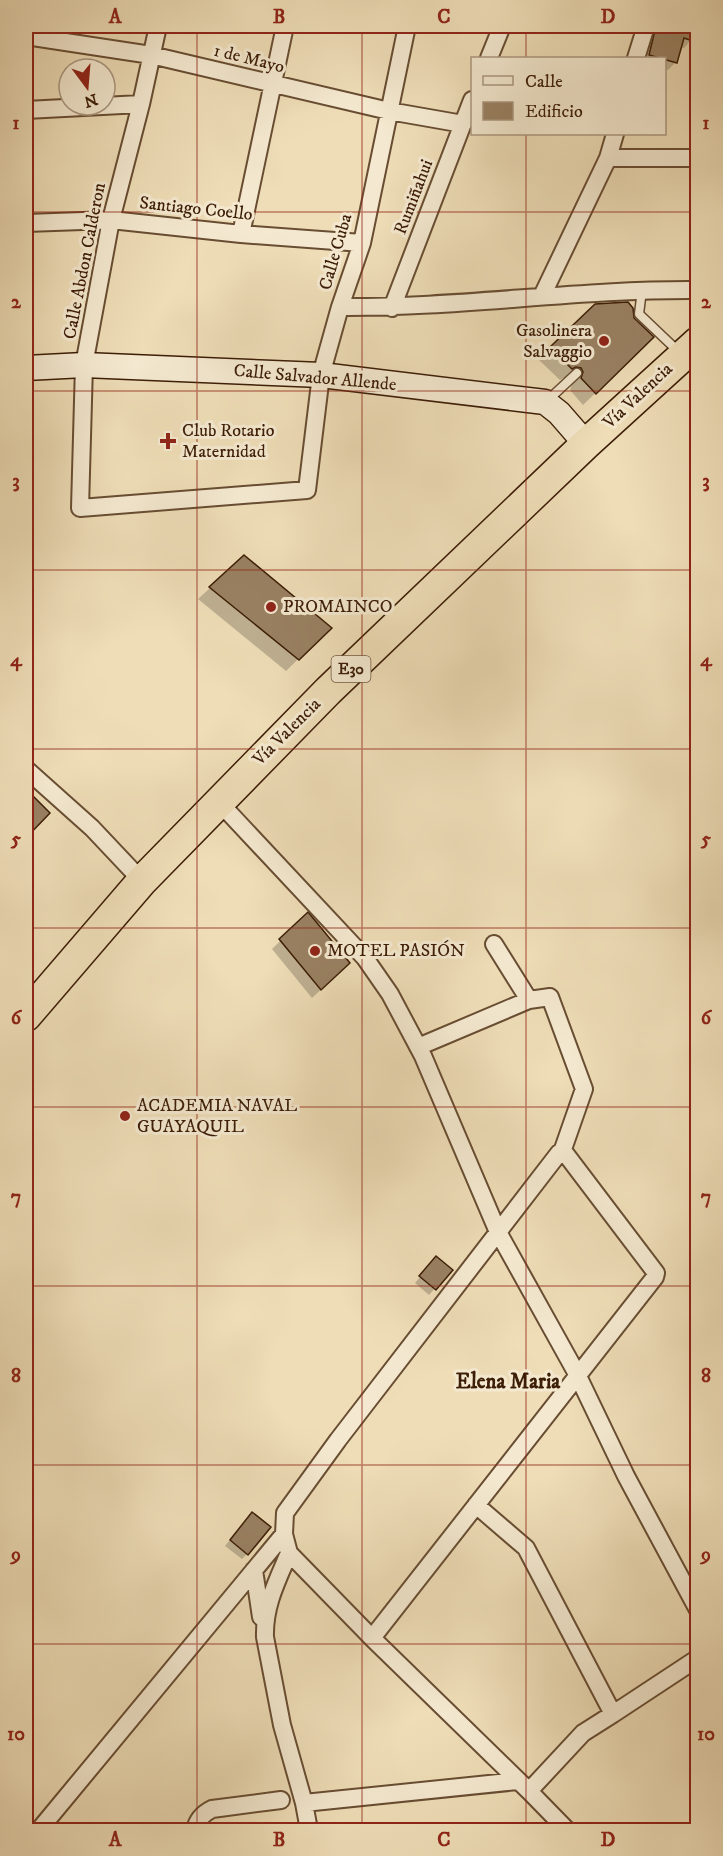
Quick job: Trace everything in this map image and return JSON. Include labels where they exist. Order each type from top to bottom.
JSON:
[{"type":"highway","name":"Vía Valencia","points":[[27,1011],[142,881],[328,691],[586,444],[690,349]]},
{"type":"street","name":"Calle Abdon Calderon","points":[[158,26],[141,104],[111,220],[84,366],[80,508],[307,490]]},
{"type":"street","points":[[241,234],[285,26]]},
{"type":"street","name":"Calle Cuba","points":[[307,490],[321,375],[340,307],[362,243],[407,26]]},
{"type":"street","points":[[489,57],[502,26]]},
{"type":"street","points":[[636,57],[646,26]]},
{"type":"street","name":"1 de Mayo","points":[[36,34],[151,55],[273,86],[463,124]]},
{"type":"street","name":"Rumiñahui","points":[[392,308],[471,103]]},
{"type":"street","points":[[26,110],[141,104]]},
{"type":"street","points":[[542,296],[608,158],[615,135]]},
{"type":"street","points":[[608,158],[698,158]]},
{"type":"street","name":"Santiago Coello","points":[[26,223],[111,220],[241,234],[362,243]]},
{"type":"street","points":[[340,307],[392,308],[642,290],[698,290]]},
{"type":"street","name":"Calle Salvador Allende","points":[[26,368],[84,366],[321,375],[545,402]]},
{"type":"street","points":[[545,402],[559,413],[586,444]]},
{"type":"street","points":[[26,769],[92,828],[142,881]]},
{"type":"street","points":[[219,802],[365,958],[390,994],[418,1047],[498,1232],[577,1374],[626,1476],[698,1610]]},
{"type":"street","points":[[494,944],[530,1000]]},
{"type":"street","points":[[418,1047],[530,1000],[550,997],[584,1089],[562,1152],[338,1440],[285,1513],[284,1534],[289,1553],[567,1830]]},
{"type":"street","points":[[372,1638],[653,1280],[656,1273],[562,1152]]},
{"type":"street","points":[[476,1505],[525,1548],[613,1714]]},
{"type":"street","points":[[39,1830],[284,1534]]},
{"type":"street","points":[[265,1637],[264,1622],[268,1603],[289,1553]]},
{"type":"street","points":[[254,1570],[284,1734],[304,1803],[309,1830]]},
{"type":"street","points":[[304,1803],[524,1786],[583,1733],[698,1658]]},
{"type":"street","points":[[195,1830],[196,1823],[203,1813],[212,1809],[281,1800]]},
{"type":"lane","points":[[642,290],[639,314],[690,349]]},
{"type":"lane","points":[[545,402],[577,373]]},
{"type":"building","points":[[656,26],[698,26],[693,41],[684,38],[677,63],[666,60],[666,57],[649,55]]},
{"type":"building","name":"Gasolinera Salvaggio","points":[[628,302],[633,308],[634,318],[654,337],[596,394],[581,378],[583,372],[581,368],[572,369],[550,347],[595,304]]},
{"type":"building","name":"PROMAINCO","points":[[244,555],[332,628],[299,660],[209,587]]},
{"type":"building","points":[[26,789],[50,813],[26,838]]},
{"type":"building","name":"MOTEL PASIÓN","points":[[308,912],[350,963],[321,990],[279,939]]},
{"type":"building","points":[[436,1256],[453,1270],[436,1290],[419,1276]]},
{"type":"building","points":[[252,1512],[271,1527],[248,1555],[230,1540]]},
{"type":"place","name":"Gasolinera Salvaggio","points":[[604,341]]},
{"type":"place","name":"Club Rotario Maternidad","points":[[168,441]]},
{"type":"place","name":"PROMAINCO","points":[[271,607]]},
{"type":"place","name":"MOTEL PASIÓN","points":[[315,951]]},
{"type":"place","name":"ACADEMIA NAVAL GUAYAQUIL","points":[[125,1116]]},
{"type":"district","name":"Elena Maria","points":[[508,1382]]}]
